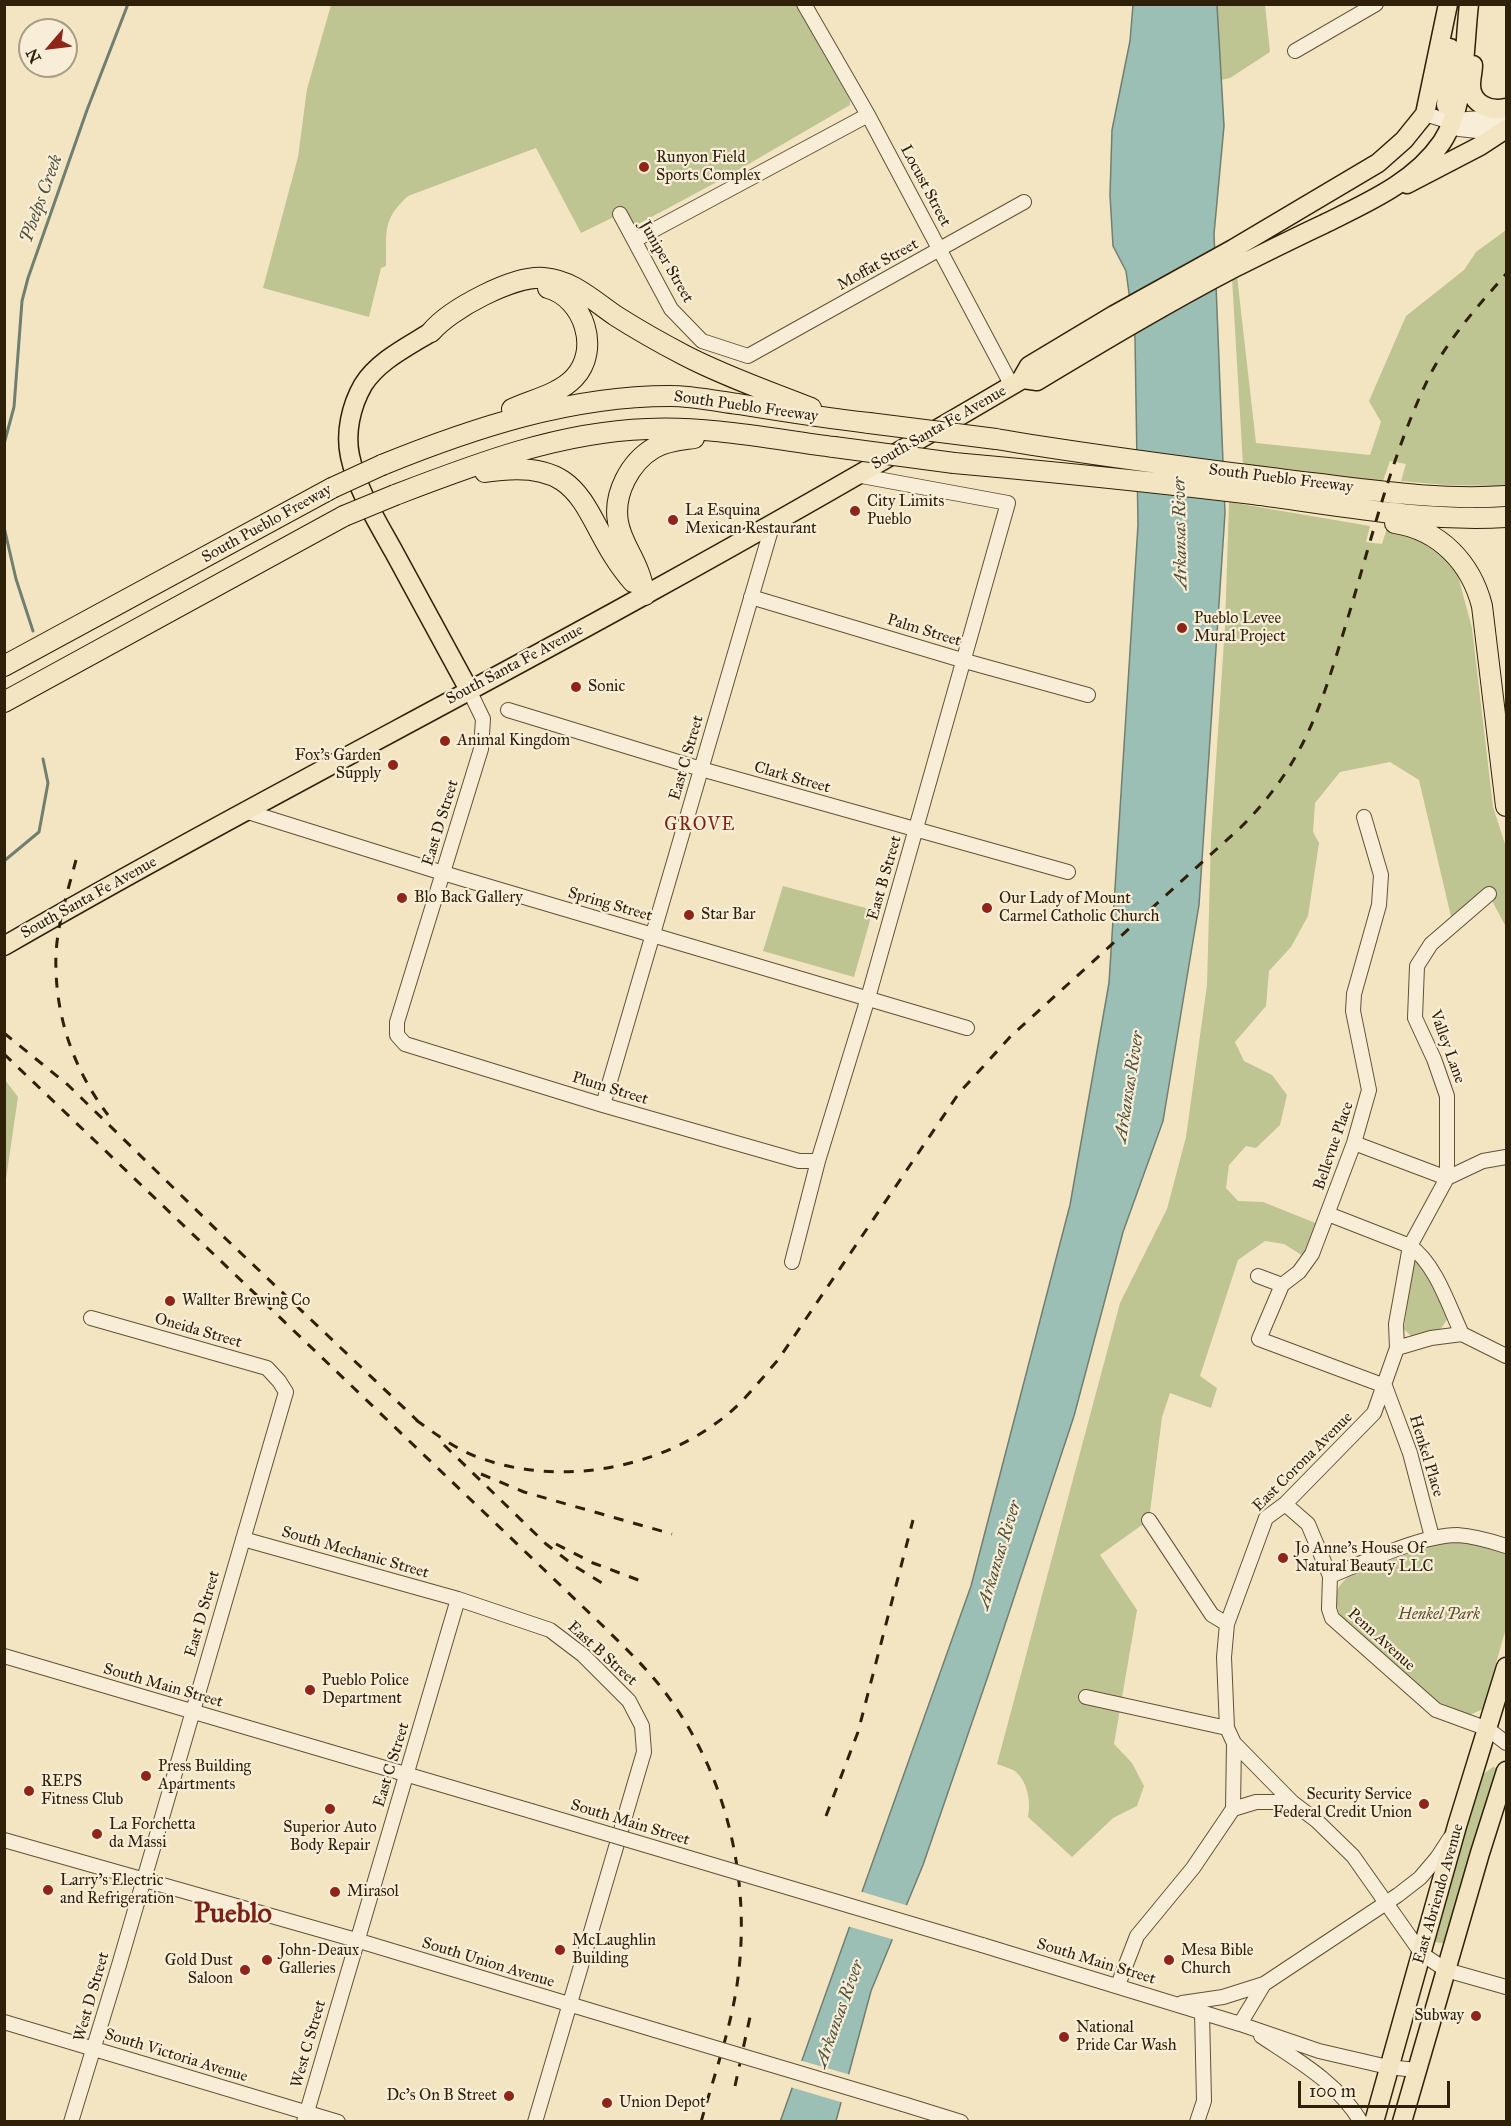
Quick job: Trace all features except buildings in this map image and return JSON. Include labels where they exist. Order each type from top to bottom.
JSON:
[{"type":"highway","points":[[431,332],[441,320],[501,287],[533,277],[554,279],[579,290],[640,331],[706,367],[844,420]]},
{"type":"highway","points":[[412,453],[563,387],[580,370],[585,359],[586,330],[576,307],[558,291],[540,286],[514,291],[447,330],[431,332]]},
{"type":"highway","name":"South Pueblo Freeway","points":[[4,666],[41,648],[332,488],[382,465],[528,414],[586,403],[624,399],[671,396],[996,439],[1251,485],[1295,500],[1432,517],[1506,517]]},
{"type":"highway","name":"South Pueblo Freeway","points":[[4,702],[344,516],[432,480],[518,451],[591,434],[647,429],[710,431],[954,463],[1098,476],[1435,497],[1506,496]]},
{"type":"highway","points":[[645,595],[639,572],[624,543],[617,521],[619,496],[626,477],[637,461],[655,448],[674,441],[695,438],[804,443]]},
{"type":"highway","points":[[432,480],[512,467],[535,470],[558,478],[581,499],[615,557],[645,595]]},
{"type":"highway","points":[[1295,500],[1310,511],[1415,528],[1442,542],[1463,564],[1475,584],[1482,606],[1506,807]]},
{"type":"main road","points":[[1425,114],[1449,4]]},
{"type":"main road","points":[[1449,4],[1451,30],[1446,108],[1451,122]]},
{"type":"main road","name":"South Santa Fe Avenue","points":[[1116,323],[1233,269],[1381,196],[1404,180],[1442,142],[1451,122],[1458,102],[1470,4]]},
{"type":"main road","points":[[1464,52],[1473,59],[1471,84],[1473,97],[1486,108],[1496,111],[1506,109]]},
{"type":"main road","name":"South Santa Fe Avenue","points":[[4,946],[245,811],[645,595],[1018,383],[1037,381],[1116,323],[1233,249],[1378,163],[1404,140],[1425,114]]},
{"type":"main road","points":[[1381,196],[1434,171],[1506,129]]},
{"type":"main road","points":[[431,332],[380,365],[363,385],[352,412],[349,446],[356,474],[376,520],[469,690]]},
{"type":"main road","name":"East Abriendo Avenue","points":[[1374,2121],[1506,1666]]},
{"type":"main road","name":"East Abriendo Avenue","points":[[1402,2121],[1506,1771]]},
{"type":"street","name":"Locust Street","points":[[804,4],[868,115],[940,249],[1018,383]]},
{"type":"street","points":[[1295,51],[1376,4]]},
{"type":"street","points":[[1451,122],[1459,119],[1497,117],[1506,109]]},
{"type":"street","points":[[1425,114],[1451,122],[1459,129],[1477,131],[1506,124]]},
{"type":"street","points":[[634,240],[868,115]]},
{"type":"street","name":"Moffat Street","points":[[748,356],[1024,202]]},
{"type":"street","name":"Juniper Street","points":[[620,214],[671,309],[702,342],[748,356]]},
{"type":"street","name":"East B Street","points":[[792,1262],[818,1161],[868,998],[965,661],[1008,502],[856,475]]},
{"type":"street","name":"East C Street","points":[[603,1105],[772,524]]},
{"type":"street","name":"Palm Street","points":[[751,597],[1088,695]]},
{"type":"street","name":"East D Street","points":[[397,1035],[397,1022],[483,738],[481,712],[469,690]]},
{"type":"street","name":"Clark Street","points":[[508,710],[701,769],[1068,872]]},
{"type":"street","name":"Spring Street","points":[[245,811],[443,873],[967,1028]]},
{"type":"street","name":"Bellevue Place","points":[[1364,817],[1381,875],[1379,905],[1354,994],[1353,1011],[1369,1090],[1354,1143],[1312,1254],[1299,1272],[1282,1285],[1259,1339],[1384,1386]]},
{"type":"street","name":"Valley Lane","points":[[1448,1178],[1447,1096],[1434,1059],[1415,1018],[1417,966],[1431,944],[1489,894]]},
{"type":"street","name":"Plum Street","points":[[397,1035],[405,1044],[603,1105],[800,1161],[818,1161]]},
{"type":"street","points":[[1354,1143],[1448,1178],[1483,1161],[1506,1156]]},
{"type":"street","name":"East Corona Avenue","points":[[1233,1809],[1234,1743],[1227,1728],[1224,1657],[1227,1623],[1266,1518],[1285,1504],[1374,1413],[1397,1348],[1396,1324],[1410,1246],[1448,1178]]},
{"type":"street","points":[[1328,1215],[1410,1246],[1422,1255],[1430,1266],[1462,1334]]},
{"type":"street","points":[[1258,1276],[1282,1285]]},
{"type":"street","name":"Oneida Street","points":[[91,1317],[267,1368],[285,1392]]},
{"type":"street","points":[[1397,1348],[1431,1338],[1462,1334],[1506,1356]]},
{"type":"street","name":"Henkel Place","points":[[1384,1386],[1410,1453],[1432,1537]]},
{"type":"street","name":"East D Street","points":[[143,1881],[285,1392]]},
{"type":"street","name":"Penn Avenue","points":[[1285,1504],[1308,1524],[1330,1576],[1329,1609],[1332,1618],[1436,1710],[1488,1729],[1506,1743]]},
{"type":"street","points":[[1149,1520],[1212,1615],[1227,1623]]},
{"type":"street","points":[[1330,1576],[1432,1537],[1458,1535],[1506,1546]]},
{"type":"street","name":"South Mechanic Street","points":[[243,1539],[458,1599]]},
{"type":"street","name":"East B Street","points":[[458,1599],[550,1630],[583,1655],[629,1701],[642,1726],[644,1752],[535,2121]]},
{"type":"street","name":"East C Street","points":[[356,1940],[458,1599]]},
{"type":"street","name":"South Main Street","points":[[4,1656],[1118,1985],[1319,2051],[1388,2067],[1416,2070]]},
{"type":"street","points":[[1086,1697],[1227,1728]]},
{"type":"street","points":[[1234,1743],[1292,1802],[1317,1821],[1353,1856],[1422,1954],[1446,1970],[1506,1987]]},
{"type":"street","points":[[1118,1985],[1137,1936],[1193,1868],[1233,1809],[1256,1802],[1292,1802]]},
{"type":"street","points":[[1177,2004],[1223,1997],[1264,1984],[1387,1904],[1420,1878],[1437,1858],[1458,1826]]},
{"type":"street","name":"South Union Avenue","points":[[4,1840],[356,1940],[961,2121]]},
{"type":"street","name":"West D Street","points":[[71,2121],[143,1881]]},
{"type":"street","name":"West C Street","points":[[305,2117],[356,1940]]},
{"type":"street","points":[[1242,2024],[1264,1984]]},
{"type":"street","points":[[1197,2121],[1204,2101],[1202,2012]]},
{"type":"street","name":"South Victoria Avenue","points":[[4,2022],[305,2117],[338,2121]]},
{"type":"street","name":"South Main Street","points":[[1242,2024],[1320,2076],[1353,2108],[1361,2121]]},
{"type":"street","points":[[912,2121],[917,2108]]},
{"type":"green space","name":"Runyon Field Sports Complex","points":[[331,5],[796,5],[850,100],[850,105],[728,176],[629,229],[620,214],[581,233],[536,148],[408,196],[389,220],[386,236],[386,266],[381,268],[369,317],[263,288],[298,157],[307,89]]},
{"type":"green space","points":[[1217,5],[1265,5],[1270,52],[1230,78],[1221,80]]},
{"type":"green space","points":[[1506,230],[1506,486],[1446,485],[1401,481],[1406,464],[1390,461],[1383,481],[1243,465],[1232,278],[1237,276],[1256,443],[1370,455],[1381,422],[1369,401],[1406,316],[1464,270],[1476,252]]},
{"type":"green space","points":[[1229,502],[1370,526],[1366,542],[1382,544],[1387,528],[1412,534],[1439,549],[1458,576],[1472,628],[1493,807],[1506,847],[1506,927],[1489,895],[1453,925],[1419,780],[1390,762],[1340,772],[1315,803],[1313,832],[1319,843],[1308,916],[1291,947],[1269,971],[1266,1006],[1235,1042],[1244,1061],[1272,1075],[1287,1095],[1280,1125],[1256,1148],[1246,1146],[1229,1165],[1226,1188],[1238,1201],[1263,1202],[1323,1226],[1308,1259],[1284,1244],[1265,1241],[1238,1260],[1200,1376],[1217,1388],[1211,1408],[1170,1393],[1162,1417],[1149,1520],[1100,1555],[1137,1610],[1114,1744],[1132,1763],[1144,1786],[1137,1806],[1113,1818],[1072,1857],[1028,1817],[1028,1792],[1015,1771],[997,1764],[1120,1303],[1167,1209],[1186,1137],[1207,985],[1211,837],[1225,626]]},
{"type":"green space","points":[[783,886],[873,910],[854,977],[763,951]]},
{"type":"green space","points":[[5,1080],[18,1097],[5,1186]]},
{"type":"green space","points":[[1418,1259],[1448,1318],[1440,1330],[1411,1336],[1404,1329],[1413,1264]]},
{"type":"green space","name":"Henkel Park","points":[[1456,1542],[1479,1545],[1506,1553],[1506,1628],[1483,1709],[1470,1715],[1431,1699],[1340,1615],[1336,1603],[1338,1589],[1350,1575],[1433,1545]]},
{"type":"green space","points":[[1493,1767],[1498,1772],[1446,1944],[1435,1942],[1433,1940],[1482,1775]]},
{"type":"water","name":"Arkansas River","points":[[1133,5],[1217,5],[1224,126],[1214,234],[1225,513],[1199,905],[1163,1121],[1123,1232],[1074,1416],[989,1673],[923,1865],[871,1991],[836,2121],[780,2122],[971,1586],[1070,1205],[1109,983],[1138,525],[1135,338],[1126,271],[1113,246],[1110,195],[1112,130],[1130,41]]},
{"type":"pier","points":[[859,1891],[909,1906],[895,1940],[847,1926]]},
{"type":"pier","points":[[799,2060],[851,2075],[844,2103],[790,2087]]},
{"type":"waterway","name":"Phelps Creek","points":[[4,444],[14,407],[22,301],[28,278],[87,110],[128,4]]},
{"type":"waterway","name":"Phelps Creek","points":[[4,527],[16,579],[33,631]]},
{"type":"waterway","name":"Phelps Creek","points":[[4,861],[39,832],[48,783],[43,759]]},
{"type":"railway","points":[[416,1420],[456,1447],[483,1459],[514,1467],[546,1471],[579,1471],[611,1467],[674,1448],[702,1433],[742,1401],[778,1360],[959,1093],[1011,1036],[1241,827],[1263,804],[1280,780],[1308,733],[1328,682],[1382,500],[1415,408],[1444,351],[1506,274]]},
{"type":"railway","points":[[76,860],[57,942],[57,989],[70,1046],[87,1082],[108,1115]]},
{"type":"railway","points":[[4,1033],[68,1085],[422,1425]]},
{"type":"railway","points":[[4,1054],[602,1625],[652,1676],[688,1727],[706,1761],[731,1833],[738,1870],[741,1909],[741,1947],[734,2002],[701,2122]]},
{"type":"railway","points":[[444,1445],[546,1544],[605,1585]]},
{"type":"railway","points":[[481,1474],[524,1492],[672,1534]]},
{"type":"railway","points":[[826,1816],[858,1732],[913,1520]]},
{"type":"railway","points":[[556,1544],[593,1563],[641,1581]]},
{"type":"railway","points":[[735,2086],[750,2017]]},
{"type":"place","name":"Runyon Field Sports Complex","points":[[644,167]]},
{"type":"place","name":"City Limits Pueblo","points":[[855,511]]},
{"type":"place","name":"La Esquina Mexican Restaurant","points":[[673,520]]},
{"type":"place","name":"Pueblo Levee Mural Project","points":[[1182,628]]},
{"type":"place","name":"Sonic","points":[[576,687]]},
{"type":"place","name":"Animal Kingdom","points":[[445,741]]},
{"type":"place","name":"Fox's Garden Supply","points":[[393,765]]},
{"type":"place","name":"Blo Back Gallery","points":[[402,898]]},
{"type":"place","name":"Our Lady of Mount Carmel Catholic Church","points":[[987,908]]},
{"type":"place","name":"Star Bar","points":[[689,915]]},
{"type":"place","name":"Wallter Brewing Co","points":[[170,1301]]},
{"type":"place","name":"Jo Anne's House Of Natural Beauty LLC","points":[[1283,1558]]},
{"type":"place","name":"Pueblo Police Department","points":[[310,1690]]},
{"type":"place","name":"Press Building Apartments","points":[[146,1776]]},
{"type":"place","name":"REPS Fitness Club","points":[[29,1791]]},
{"type":"place","name":"Security Service Federal Credit Union","points":[[1424,1804]]},
{"type":"place","name":"Superior Auto Body Repair","points":[[330,1809]]},
{"type":"place","name":"La Forchetta da Massi","points":[[97,1834]]},
{"type":"place","name":"Larry's Electric and Refrigeration","points":[[48,1890]]},
{"type":"place","name":"Mirasol","points":[[335,1892]]},
{"type":"place","name":"McLaughlin Building","points":[[560,1950]]},
{"type":"place","name":"John-Deaux Galleries","points":[[267,1960]]},
{"type":"place","name":"Mesa Bible Church","points":[[1169,1960]]},
{"type":"place","name":"Gold Dust Saloon","points":[[245,1970]]},
{"type":"place","name":"Subway","points":[[1476,2016]]},
{"type":"place","name":"National Pride Car Wash","points":[[1064,2037]]},
{"type":"place","name":"Dc's On B Street","points":[[509,2096]]},
{"type":"place","name":"Union Depot","points":[[607,2103]]},
{"type":"district","name":"GROVE","points":[[700,826]]},
{"type":"district","name":"Pueblo","points":[[233,1915]]}]
